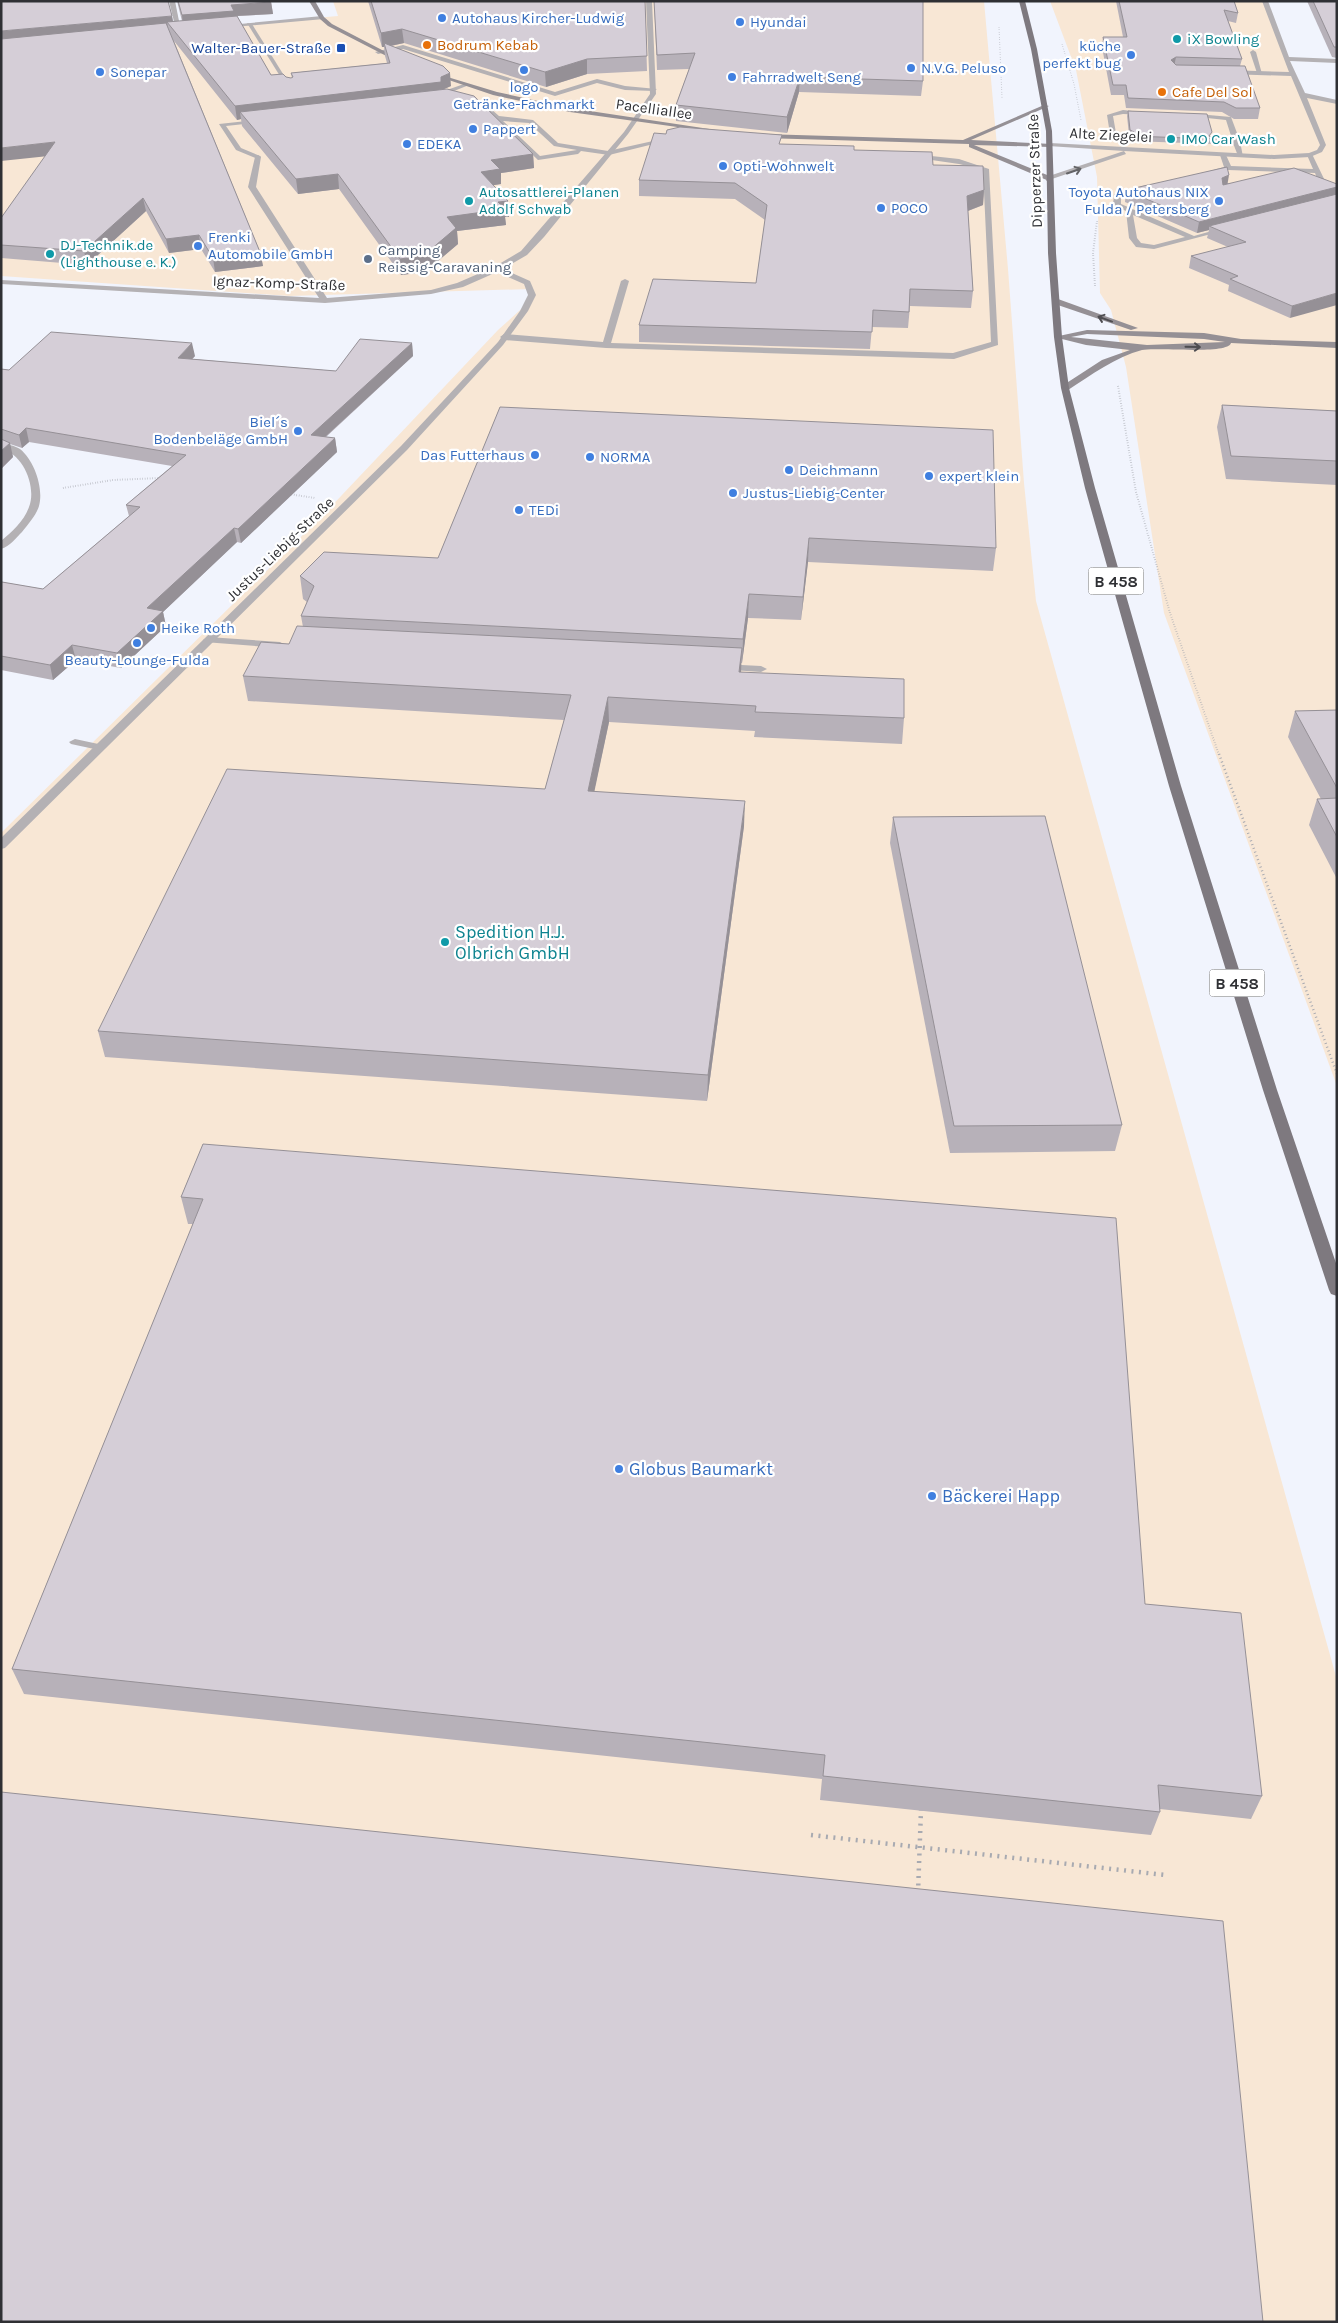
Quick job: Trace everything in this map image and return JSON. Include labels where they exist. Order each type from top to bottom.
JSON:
[{"type":"main road","points":[[312,1],[322,18],[330,25],[378,52],[411,66]]},
{"type":"main road","name":"Dipperzer Straße","points":[[1022,1],[1046,106],[1050,146],[1049,179],[1056,301]]},
{"type":"main road","name":"Pacelliallee","points":[[430,72],[495,94],[636,120],[723,131]]},
{"type":"main road","points":[[960,142],[1046,106]]},
{"type":"main road","points":[[751,134],[822,139],[1050,146]]},
{"type":"main road","points":[[960,142],[1049,179]]},
{"type":"main road","points":[[1056,301],[1152,334]]},
{"type":"main road","name":"B 458","points":[[1056,301],[1064,388],[1090,488],[1175,786],[1270,1090],[1337,1290]]},
{"type":"main road","points":[[1058,337],[1087,332],[1204,336],[1241,342],[1337,345]]},
{"type":"main road","points":[[1058,337],[1094,344],[1146,347],[1205,347],[1241,342]]},
{"type":"main road","points":[[1064,388],[1105,362],[1146,347]]},
{"type":"street","points":[[172,1],[179,30]]},
{"type":"street","points":[[378,52],[403,48],[555,94],[597,81],[625,88],[654,89],[649,1]]},
{"type":"street","points":[[1265,1],[1275,34],[1304,95],[1323,145],[1320,151],[1310,155],[1324,186],[1337,191]]},
{"type":"street","points":[[214,27],[322,18]]},
{"type":"street","points":[[249,24],[291,89]]},
{"type":"street","points":[[169,31],[188,29]]},
{"type":"street","points":[[1253,52],[1260,73]]},
{"type":"street","points":[[1286,59],[1337,61]]},
{"type":"street","points":[[1216,72],[1293,74]]},
{"type":"street","points":[[448,99],[446,92],[466,85]]},
{"type":"street","name":"Ignaz-Komp-Straße","points":[[1,282],[325,301],[431,292],[460,285],[498,270],[524,254],[636,120],[653,94],[654,89]]},
{"type":"street","points":[[1304,95],[1337,102]]},
{"type":"street","points":[[438,100],[448,99],[456,101]]},
{"type":"street","points":[[464,104],[489,110],[538,158],[584,151],[610,152],[680,138]]},
{"type":"street","points":[[1129,138],[1113,134],[1110,115],[1123,112],[1152,113]]},
{"type":"street","points":[[1180,114],[1229,118],[1241,156]]},
{"type":"street","points":[[497,118],[532,121],[556,145],[572,146],[584,151]]},
{"type":"street","points":[[271,119],[222,124],[238,149],[258,157],[252,186],[325,301]]},
{"type":"street","points":[[1213,140],[1237,141]]},
{"type":"street","points":[[758,144],[777,145]]},
{"type":"street","name":"Alte Ziegelei","points":[[1050,146],[1241,156],[1310,155]]},
{"type":"street","points":[[1049,179],[1133,151]]},
{"type":"street","points":[[1223,155],[1228,168]]},
{"type":"street","points":[[504,337],[606,345],[954,356],[995,343],[986,169],[969,163],[950,160],[902,156]]},
{"type":"street","points":[[1200,175],[1228,168],[1318,171]]},
{"type":"street","points":[[1278,170],[1281,178]]},
{"type":"street","points":[[1154,185],[1118,194],[1117,205],[1193,238]]},
{"type":"street","points":[[1129,210],[1133,238],[1139,246],[1154,247],[1232,228]]},
{"type":"street","name":"Justus-Liebig-Straße","points":[[1,845],[405,447],[504,337],[532,295],[527,283],[498,270]]},
{"type":"street","points":[[606,345],[625,280]]},
{"type":"street","points":[[1,446],[17,451],[35,479],[35,506],[11,540],[1,546]]},
{"type":"street","points":[[208,640],[290,646]]},
{"type":"street","points":[[712,666],[761,669]]},
{"type":"street","points":[[74,742],[99,747]]},
{"type":"path","points":[[998,20],[1002,99]]},
{"type":"path","points":[[1060,38],[1072,77],[1081,122]]},
{"type":"path","points":[[1096,214],[1098,223],[1093,253],[1096,290]]},
{"type":"path","points":[[1118,386],[1136,492],[1170,613],[1204,714],[1337,1074]]},
{"type":"path","points":[[35,492],[112,480],[162,478]]},
{"type":"path","points":[[281,493],[320,499]]},
{"type":"path","points":[[918,1896],[921,1810]]},
{"type":"path","points":[[812,1835],[1165,1875]]},
{"type":"shaded area","points":[[333,1],[984,1],[1008,269],[1024,483],[1036,601],[1337,1680],[1337,2322],[1,2322],[1,833],[324,514],[498,330],[530,301],[531,289],[289,296],[1,276],[1,45],[338,16]]},
{"type":"shaded area","points":[[1050,1],[1265,1],[1304,95],[1337,102],[1337,1086],[1164,613],[1126,367],[1111,310],[1100,293],[1097,177],[1076,70]]},
{"type":"building","points":[[1,1],[168,1],[172,16],[1,31]]},
{"type":"building","points":[[178,1],[271,2],[231,5],[234,11],[182,15]]},
{"type":"building","points":[[371,1],[645,1],[647,56],[587,59],[545,72],[402,29],[381,33]]},
{"type":"building","points":[[654,1],[923,1],[923,81],[800,77],[787,117],[676,105],[695,53],[657,55]]},
{"type":"building","points":[[1119,1],[1234,1],[1238,13],[1224,10],[1242,59],[1176,57],[1171,60],[1176,65],[1245,66],[1260,108],[1236,108],[1224,102],[1128,98],[1126,85],[1113,85],[1103,37],[1127,37]]},
{"type":"building","points":[[1313,1],[1337,1],[1337,47],[1334,47]]},
{"type":"building","points":[[237,16],[271,75],[283,74],[291,78],[293,77],[291,73],[390,63],[384,43],[443,66],[450,73],[441,77],[441,82],[235,106],[167,22]]},
{"type":"building","points":[[166,23],[260,252],[213,258],[199,235],[166,239],[143,198],[84,251],[1,245],[1,218],[55,142],[1,148],[1,39]]},
{"type":"building","points":[[447,89],[474,96],[533,154],[491,160],[500,169],[481,172],[508,201],[498,202],[505,209],[447,217],[456,228],[423,256],[400,259],[338,174],[296,179],[240,112]]},
{"type":"building","points":[[1128,111],[1207,114],[1212,132],[1209,136],[1215,139],[1132,136],[1134,132],[1130,130]]},
{"type":"building","points":[[680,127],[782,135],[779,144],[854,146],[854,150],[932,152],[933,165],[983,166],[984,190],[967,196],[973,291],[910,289],[909,312],[873,310],[872,332],[639,325],[653,279],[756,283],[767,205],[735,183],[639,180],[654,133],[666,134],[667,130]]},
{"type":"building","points":[[1227,167],[1229,175],[1222,178],[1223,185],[1294,168],[1337,184],[1337,187],[1199,222],[1126,190]]},
{"type":"building","points":[[1337,194],[1337,293],[1292,306],[1230,279],[1238,276],[1191,256],[1246,242],[1209,226]]},
{"type":"building","points":[[51,332],[192,343],[178,358],[336,371],[360,339],[412,343],[311,435],[335,438],[238,529],[234,528],[147,608],[163,611],[117,653],[72,645],[50,665],[1,656],[1,582],[43,589],[140,507],[126,505],[186,455],[26,428],[19,435],[1,429],[1,369],[9,370]]},
{"type":"building","points":[[1222,405],[1337,411],[1337,461],[1231,456]]},
{"type":"building","points":[[500,407],[993,430],[996,548],[809,538],[803,597],[749,594],[743,639],[301,616],[314,586],[300,576],[324,552],[438,558]]},
{"type":"building","points":[[1,439],[10,443],[1,451]]},
{"type":"building","name":"Spedition H.J. Olbrich GmbH","points":[[297,626],[742,648],[739,672],[904,679],[904,718],[755,712],[756,706],[608,697],[588,791],[745,801],[708,1075],[98,1031],[227,769],[545,789],[571,695],[243,676],[261,642],[289,644]]},
{"type":"building","points":[[1337,710],[1337,788],[1295,711]]},
{"type":"building","points":[[1337,798],[1337,837],[1317,799]]},
{"type":"building","points":[[1045,816],[1122,1125],[954,1126],[893,817]]},
{"type":"building","name":"Globus Baumarkt","points":[[203,1144],[1116,1218],[1145,1604],[1241,1613],[1262,1796],[1158,1785],[1160,1812],[823,1776],[825,1755],[12,1669],[203,1199],[181,1197]]},
{"type":"building","points":[[1,1792],[1223,1921],[1263,2322],[1,2322]]},
{"type":"place","name":"Autohaus Kircher-Ludwig","points":[[442,18]]},
{"type":"place","name":"Hyundai","points":[[740,22]]},
{"type":"place","name":"iX Bowling","points":[[1177,39]]},
{"type":"place","name":"Bodrum Kebab","points":[[427,45]]},
{"type":"place","name":"Walter-Bauer-Straße","points":[[341,48]]},
{"type":"place","name":"küche perfekt bug","points":[[1131,55]]},
{"type":"place","name":"N.V.G. Peluso","points":[[911,68]]},
{"type":"place","name":"logo Getränke-Fachmarkt","points":[[524,70]]},
{"type":"place","name":"Sonepar","points":[[100,72]]},
{"type":"place","name":"Fahrradwelt Seng","points":[[732,77]]},
{"type":"place","name":"Cafe Del Sol","points":[[1162,92]]},
{"type":"place","name":"Pappert","points":[[473,129]]},
{"type":"place","name":"IMO Car Wash","points":[[1171,139]]},
{"type":"place","name":"EDEKA","points":[[407,144]]},
{"type":"place","name":"Opti-Wohnwelt","points":[[723,166]]},
{"type":"place","name":"Autosattlerei-Planen Adolf Schwab","points":[[469,201]]},
{"type":"place","name":"Toyota Autohaus NIX Fulda / Petersberg","points":[[1219,201]]},
{"type":"place","name":"POCO","points":[[881,208]]},
{"type":"place","name":"Frenki Automobile GmbH","points":[[198,246]]},
{"type":"place","name":"DJ-Technik.de (Lighthouse e. K.)","points":[[50,254]]},
{"type":"place","name":"Camping Reissig-Caravaning","points":[[368,259]]},
{"type":"place","name":"Biel´s Bodenbeläge GmbH","points":[[298,431]]},
{"type":"place","name":"Das Futterhaus","points":[[535,455]]},
{"type":"place","name":"NORMA","points":[[590,457]]},
{"type":"place","name":"Deichmann","points":[[789,470]]},
{"type":"place","name":"expert klein","points":[[929,476]]},
{"type":"place","name":"Justus-Liebig-Center","points":[[733,493]]},
{"type":"place","name":"TEDi","points":[[519,510]]},
{"type":"place","name":"Heike Roth","points":[[151,628]]},
{"type":"place","name":"Beauty-Lounge-Fulda","points":[[137,643]]},
{"type":"place","name":"Spedition H.J. Olbrich GmbH","points":[[445,942]]},
{"type":"place","name":"Globus Baumarkt","points":[[619,1469]]},
{"type":"place","name":"Bäckerei Happ","points":[[932,1496]]}]
